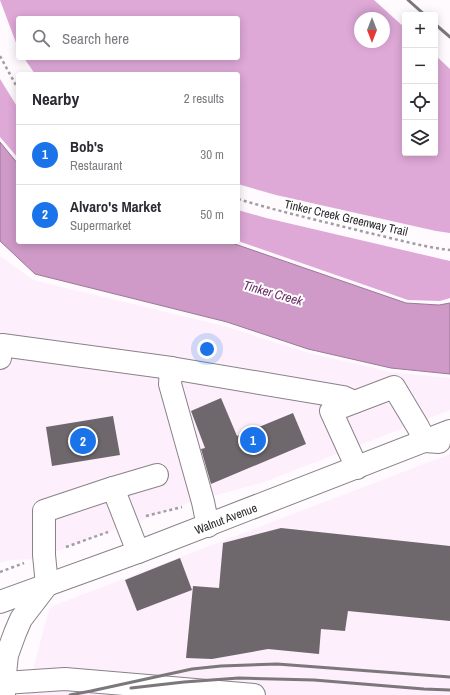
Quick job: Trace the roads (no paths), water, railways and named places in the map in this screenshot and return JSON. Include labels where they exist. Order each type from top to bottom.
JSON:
[{"type":"street","points":[[0,358],[2,345],[171,368],[343,397],[354,402]]},
{"type":"street","points":[[171,368],[170,384],[203,502],[208,526]]},
{"type":"street","points":[[357,468],[331,411],[394,387],[418,426],[425,441],[450,442]]},
{"type":"street","name":"Walnut Avenue","points":[[0,602],[208,526],[450,431]]},
{"type":"street","points":[[157,475],[44,510],[44,555],[47,585],[21,619],[7,655],[3,685],[65,679],[254,695]]},
{"type":"street","points":[[113,488],[138,552]]},
{"type":"water","name":"Tinker Creek","points":[[0,142],[16,162],[16,244],[235,244],[406,303],[439,305],[450,303],[450,374],[391,368],[308,349],[227,322],[35,274],[0,241]]},
{"type":"railway","points":[[408,0],[422,12]]},
{"type":"railway","points":[[438,27],[450,37]]},
{"type":"railway","points":[[70,695],[192,669],[221,666],[277,664],[450,677]]},
{"type":"railway","points":[[131,688],[239,678],[314,680],[450,690]]},
{"type":"place","name":"Bob's","points":[[253,440]]},
{"type":"place","name":"Alvaro's Market","points":[[83,441]]}]
